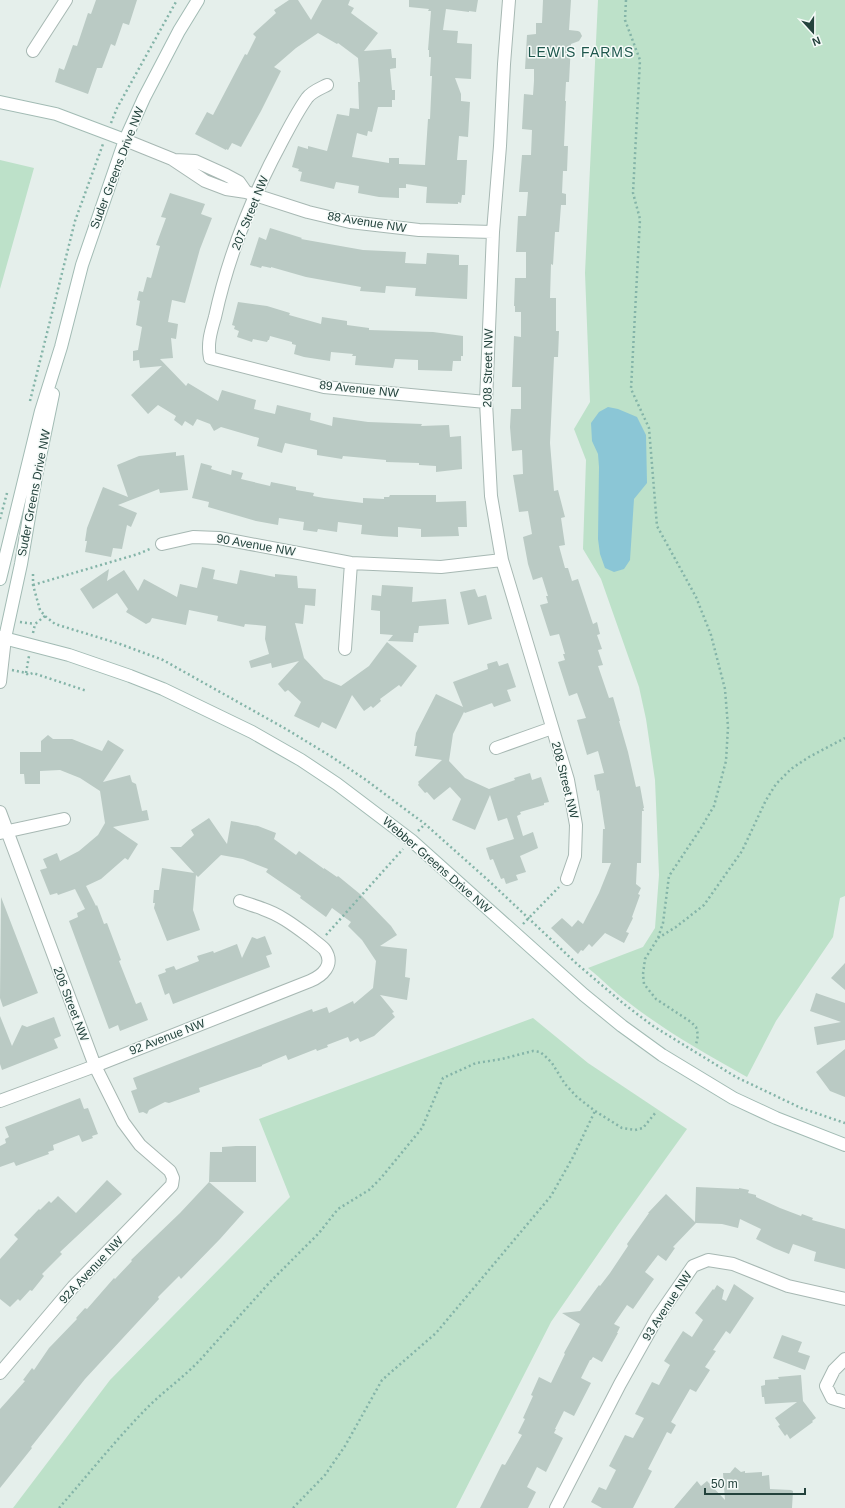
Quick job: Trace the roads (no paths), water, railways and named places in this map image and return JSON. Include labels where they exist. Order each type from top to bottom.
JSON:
[{"type":"street","points":[[33,51],[66,0]]},
{"type":"street","name":"Suder Greens Drive NW","points":[[0,580],[10,533],[41,412],[61,347],[82,266],[125,140],[144,98],[178,31],[198,0]]},
{"type":"street","name":"208 Street NW","points":[[509,0],[500,146],[492,232],[486,402],[490,496],[502,560],[568,780],[576,825],[575,856],[567,879]]},
{"type":"street","name":"207 Street NW","points":[[210,358],[208,347],[218,299],[251,193],[272,160],[308,96],[327,85]]},
{"type":"street","name":"88 Avenue NW","points":[[0,102],[56,114],[172,159],[195,161],[239,182],[251,193],[308,212],[350,222],[420,230],[492,232]]},
{"type":"street","name":"Suder Greens Drive NW","points":[[3,638],[21,564],[36,476],[61,347]]},
{"type":"street","name":"89 Avenue NW","points":[[210,358],[324,387],[486,402]]},
{"type":"street","points":[[0,563],[10,533]]},
{"type":"street","name":"90 Avenue NW","points":[[162,544],[193,537],[219,538],[351,563],[441,567],[502,560]]},
{"type":"street","points":[[345,649],[351,563]]},
{"type":"street","points":[[0,682],[3,638]]},
{"type":"street","name":"Webber Greens Drive NW","points":[[3,638],[69,655],[136,678],[220,716],[264,739],[320,773],[396,828],[603,1011],[662,1055],[733,1098],[776,1118],[845,1145]]},
{"type":"street","name":"208 Street NW","points":[[496,748],[552,728]]},
{"type":"street","name":"206 Street NW","points":[[0,812],[3,832],[95,1066],[123,1122],[140,1145],[170,1171],[173,1178]]},
{"type":"street","points":[[3,832],[64,819]]},
{"type":"street","name":"92 Avenue NW","points":[[0,1102],[320,977],[325,972],[328,966],[328,957],[325,950],[318,944],[289,922],[264,909],[240,901]]},
{"type":"street","name":"92A Avenue NW","points":[[0,1373],[4,1360],[172,1185],[173,1178]]},
{"type":"street","name":"93 Avenue NW","points":[[556,1508],[620,1384],[657,1318],[693,1266],[708,1260],[733,1264],[788,1286],[845,1299]]},
{"type":"street","points":[[845,1359],[834,1370],[826,1386],[832,1398],[845,1402]]},
{"type":"water","points":[[608,407],[618,409],[637,417],[646,435],[647,483],[634,499],[630,560],[624,569],[614,572],[605,568],[600,554],[598,539],[599,467],[598,454],[592,441],[591,423],[599,412]]},
{"type":"district","name":"LEWIS FARMS","points":[[581,52]]}]
